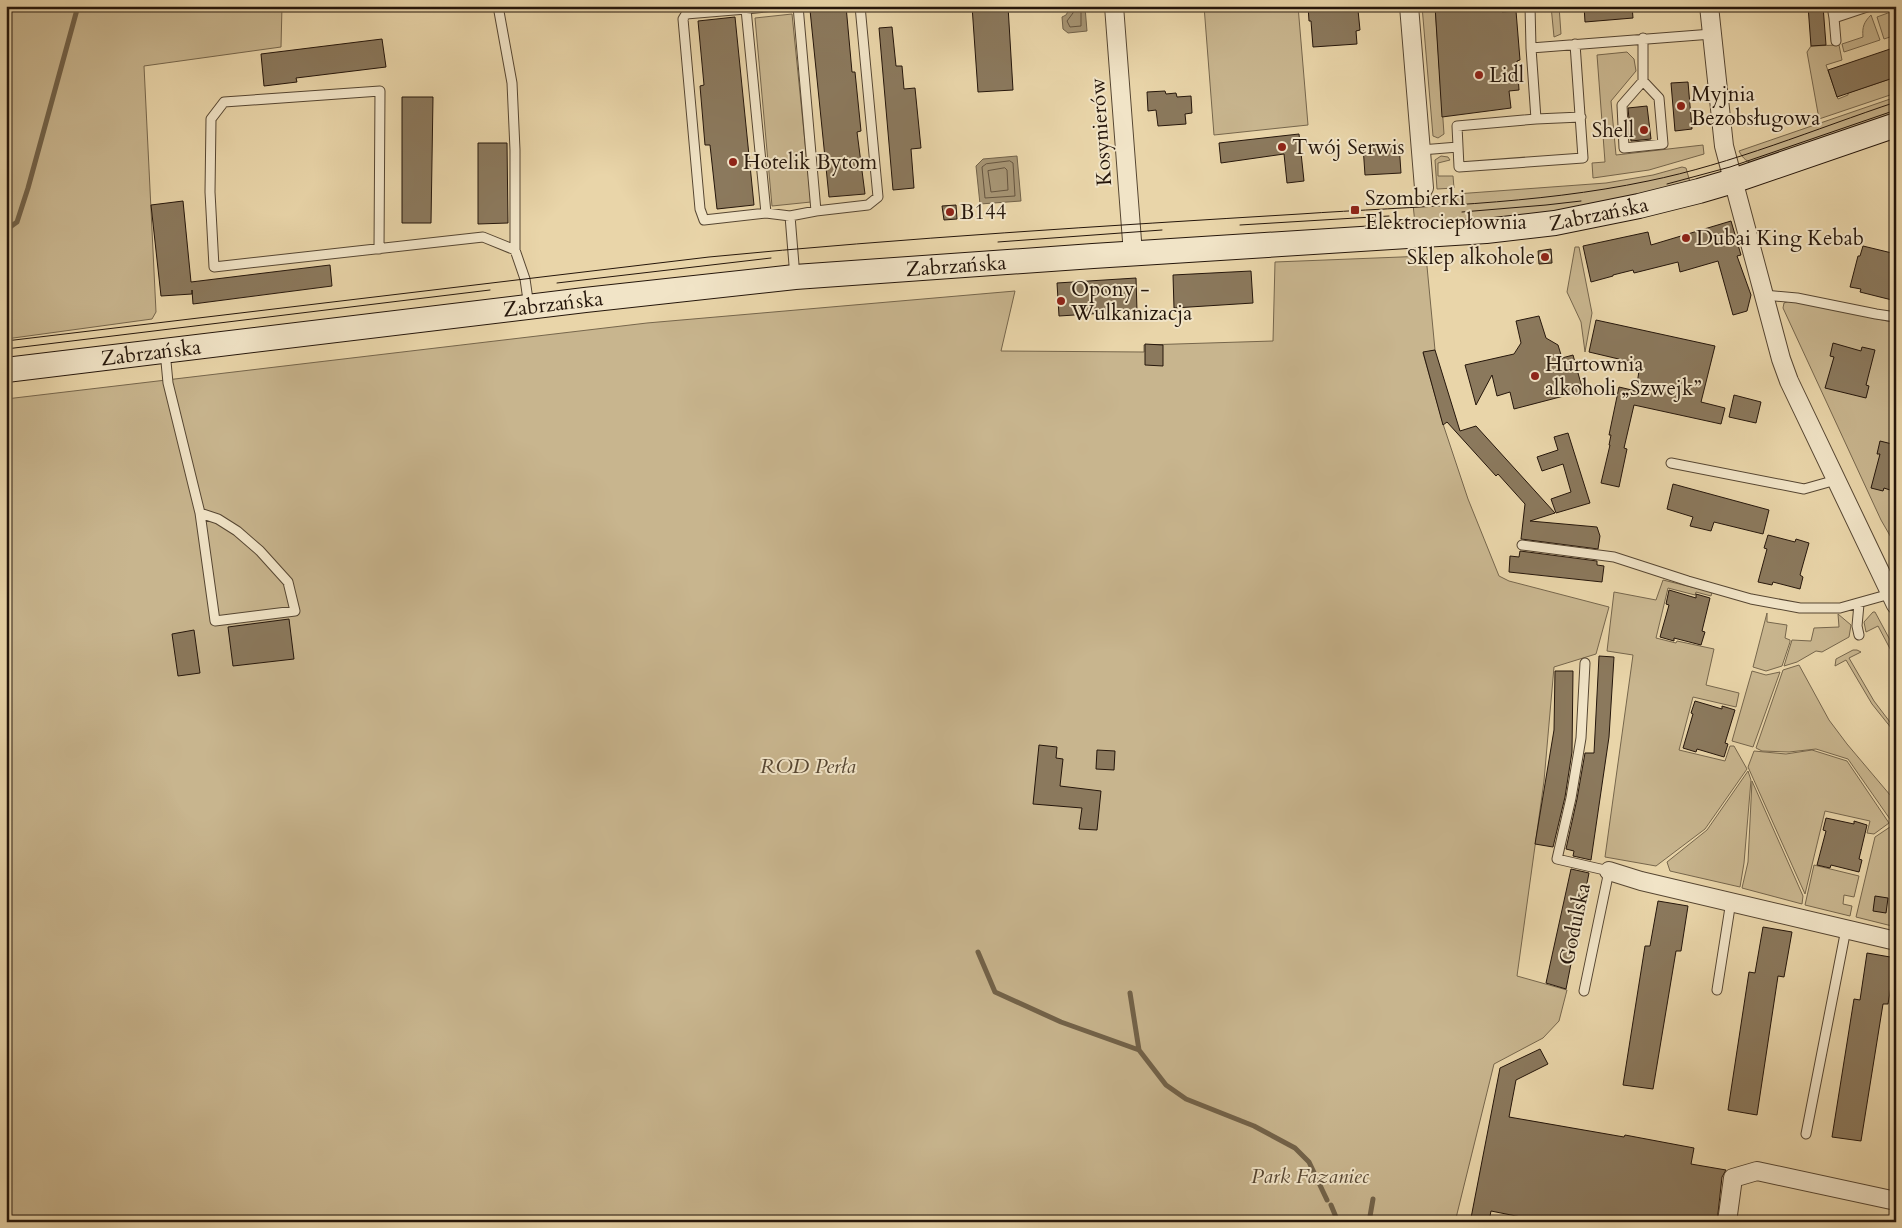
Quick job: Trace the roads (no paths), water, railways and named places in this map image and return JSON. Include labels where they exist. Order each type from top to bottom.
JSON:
[{"type":"street","name":"Kosynierów","points":[[1114,6],[1133,254]]},
{"type":"street","points":[[1409,6],[1424,188]]},
{"type":"street","points":[[1709,6],[1722,131],[1733,181],[1789,381],[1893,599]]},
{"type":"street","name":"Zabrzańska","points":[[6,370],[794,277],[1486,231],[1555,223],[1639,206],[1733,181],[1896,125]]},
{"type":"street","name":"Godulska","points":[[1609,871],[1641,881],[1896,941]]},
{"type":"street","points":[[1727,1222],[1733,1178],[1758,1171],[1896,1201]]},
{"type":"lane","points":[[498,6],[512,83],[516,150],[515,250],[526,279],[529,307]]},
{"type":"lane","points":[[775,6],[686,14],[683,19],[700,209],[704,220],[766,213],[790,216],[868,205],[878,197],[860,6]]},
{"type":"lane","points":[[798,6],[816,211]]},
{"type":"lane","points":[[1530,6],[1536,119]]},
{"type":"lane","points":[[1832,6],[1836,41]]},
{"type":"lane","points":[[1834,18],[1870,6]]},
{"type":"lane","points":[[746,9],[766,213]]},
{"type":"lane","points":[[1531,48],[1712,34]]},
{"type":"lane","points":[[1643,38],[1643,81],[1622,105],[1624,148],[1663,144],[1659,98],[1643,81]]},
{"type":"lane","points":[[1575,44],[1581,117],[1583,158],[1459,167],[1457,126],[1581,117]]},
{"type":"lane","points":[[379,249],[380,91],[224,102],[211,119],[210,192],[214,267],[483,238],[515,250]]},
{"type":"lane","points":[[1421,150],[1458,147]]},
{"type":"lane","points":[[790,216],[794,277]]},
{"type":"lane","points":[[1764,295],[1798,298],[1896,317]]},
{"type":"lane","points":[[165,351],[168,383],[200,513],[215,621],[295,610],[288,582],[260,550],[237,530],[200,513]]},
{"type":"lane","points":[[1672,463],[1804,489],[1836,480]]},
{"type":"lane","points":[[1522,546],[1614,557],[1751,599],[1800,608],[1831,609],[1893,599]]},
{"type":"lane","points":[[1859,604],[1857,626],[1859,635]]},
{"type":"lane","points":[[1584,663],[1581,738],[1571,798],[1557,859],[1609,871]]},
{"type":"lane","name":"Godulska","points":[[1584,991],[1609,871]]},
{"type":"lane","points":[[1718,990],[1731,901]]},
{"type":"lane","points":[[1806,1134],[1846,929]]},
{"type":"water","points":[[1085,7],[1087,31],[1068,33],[1063,29],[1062,17],[1066,15],[1070,8]]},
{"type":"water","points":[[1017,156],[1021,201],[980,204],[976,166],[983,159]]},
{"type":"waterway","points":[[6,230],[17,222],[28,188],[78,6]]},
{"type":"waterway","points":[[978,952],[995,992],[1061,1022],[1139,1050]]},
{"type":"waterway","points":[[1130,993],[1139,1050],[1166,1085],[1186,1099],[1254,1126],[1295,1148],[1309,1162],[1327,1200]]},
{"type":"waterway","points":[[1369,1222],[1373,1199]]},
{"type":"waterway","points":[[1331,1205],[1338,1222]]},
{"type":"tram line","points":[[6,341],[709,257],[783,250],[930,238],[1518,200],[1562,195],[1605,189],[1679,174],[1742,156],[1896,102]]},
{"type":"tram line","points":[[1667,184],[1730,167],[1896,110]]},
{"type":"tram line","points":[[1462,212],[1581,201]]},
{"type":"tram line","points":[[1240,225],[1389,216]]},
{"type":"tram line","points":[[998,242],[1162,230]]},
{"type":"tram line","points":[[557,283],[771,258]]},
{"type":"tram line","points":[[6,349],[490,290]]},
{"type":"place","name":"Lidl","points":[[1479,75]]},
{"type":"place","name":"Myjnia Bezobsługowa","points":[[1681,106]]},
{"type":"place","name":"Shell","points":[[1644,130]]},
{"type":"place","name":"Twój Serwis","points":[[1282,147]]},
{"type":"place","name":"Hotelik Bytom","points":[[733,162]]},
{"type":"place","name":"Szombierki Elektrociepłownia","points":[[1355,210]]},
{"type":"place","name":"B144","points":[[950,212]]},
{"type":"place","name":"Dubai King Kebab","points":[[1686,238]]},
{"type":"place","name":"Sklep alkohole","points":[[1545,257]]},
{"type":"place","name":"Opony - Wulkanizacja","points":[[1061,301]]},
{"type":"place","name":"Hurtownia alkoholi „Szwejk”","points":[[1535,376]]},
{"type":"park label","name":"ROD Perła","points":[[808,766]]},
{"type":"park label","name":"Park Fazaniec","points":[[1310,1176]]}]
